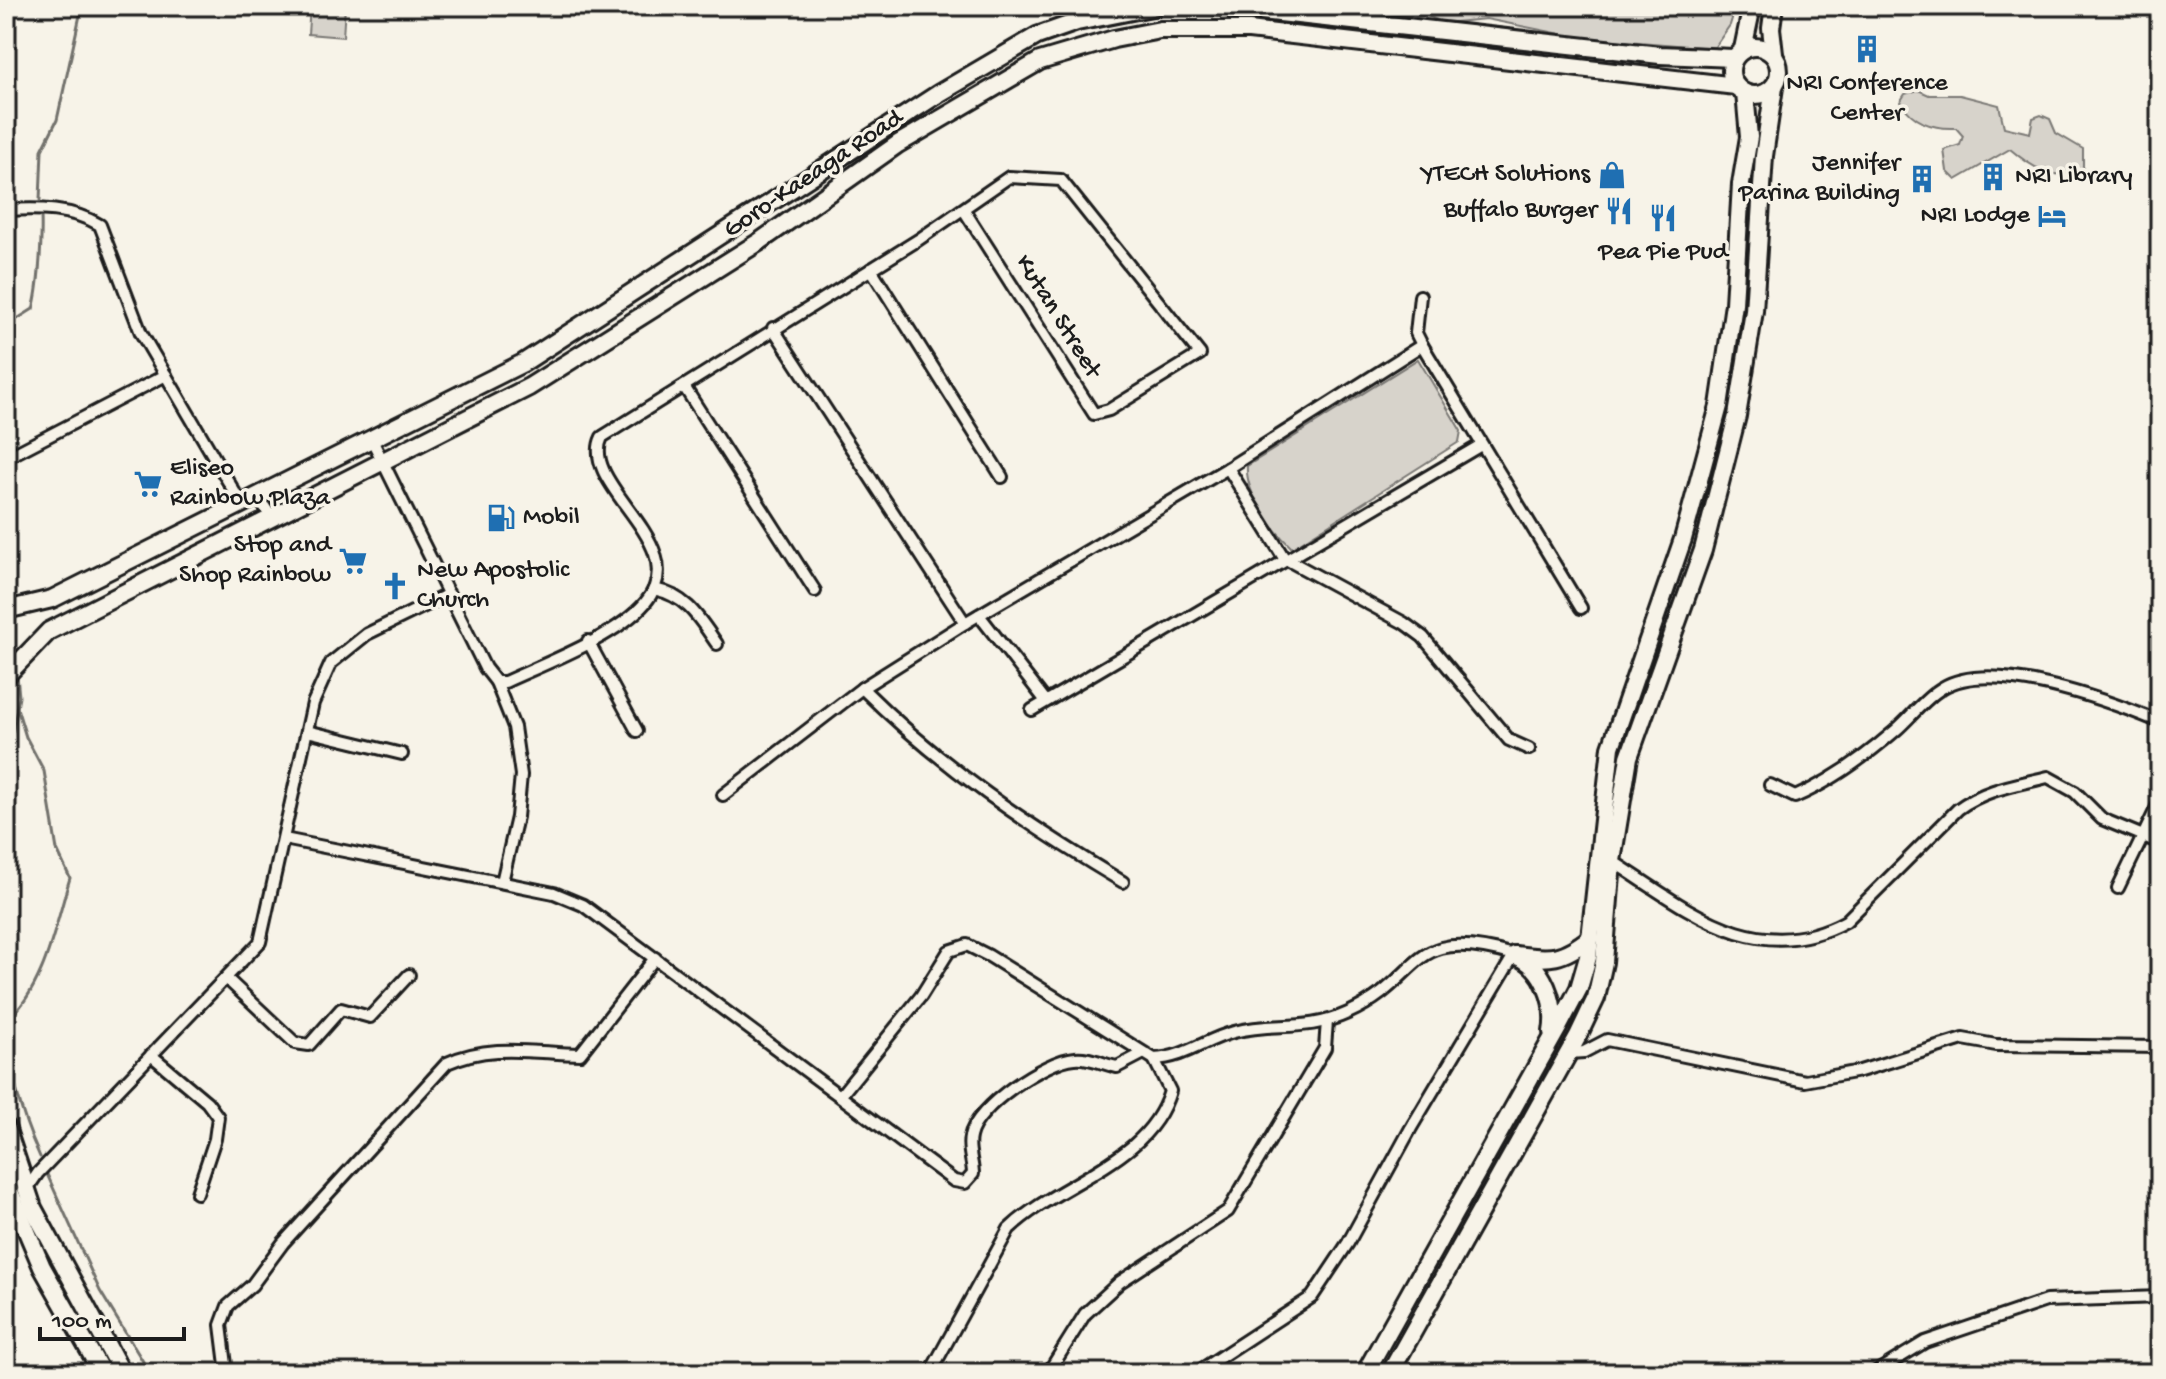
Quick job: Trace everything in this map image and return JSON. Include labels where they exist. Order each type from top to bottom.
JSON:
[{"type":"main road","name":"Goro-Kaeaga Road","points":[[6,610],[52,599],[523,363],[986,64],[1037,36],[1077,22],[1157,6]]},
{"type":"main road","points":[[1217,6],[1660,55],[1739,54],[1759,46],[1774,54]]},
{"type":"main road","points":[[1365,1373],[1579,988],[1591,937],[1611,747],[1683,539],[1719,406],[1734,304],[1741,184],[1749,137],[1741,89],[1731,72],[1752,6]]},
{"type":"main road","points":[[1390,1373],[1569,1053],[1596,998],[1601,979],[1612,861],[1633,743],[1703,550],[1737,416],[1754,311],[1764,156],[1780,67],[1774,54],[1771,28],[1774,6]]},
{"type":"main road","name":"Goro-Kaeaga Road","points":[[6,676],[49,631],[383,462],[589,353],[759,242],[898,144],[1040,61],[1114,39],[1160,30],[1249,30],[1741,89]]},
{"type":"main road","points":[[1741,89],[1760,95],[1774,87]]},
{"type":"main road","points":[[1514,955],[1558,958],[1572,953],[1591,937]]},
{"type":"main road","points":[[1514,955],[1524,959],[1551,994],[1554,1014],[1551,1041]]},
{"type":"main road","points":[[6,1127],[27,1189],[51,1243],[122,1373]]},
{"type":"main road","points":[[7,1186],[42,1267],[98,1368]]},
{"type":"street","name":"Kutan Street","points":[[1009,177],[1061,180],[1200,354],[1109,410],[1094,414],[964,210],[1009,177]]},
{"type":"street","points":[[6,210],[42,208],[87,217],[100,225],[141,333],[242,505]]},
{"type":"street","points":[[496,682],[505,682],[626,621],[647,602],[654,589],[656,567],[653,550],[632,510],[602,468],[598,446],[609,431],[685,388],[773,328],[964,210]]},
{"type":"street","points":[[871,269],[1002,477]]},
{"type":"street","points":[[1420,296],[1416,333],[1422,345],[1581,608]]},
{"type":"street","points":[[773,328],[965,623]]},
{"type":"street","points":[[723,795],[862,688],[965,623],[1228,468],[1422,345]]},
{"type":"street","points":[[6,458],[166,375]]},
{"type":"street","points":[[685,388],[815,591]]},
{"type":"street","points":[[372,440],[485,668],[496,682],[514,727],[521,775],[517,817],[502,882]]},
{"type":"street","points":[[1032,710],[1284,558],[1481,445]]},
{"type":"street","points":[[1228,468],[1284,558],[1382,610],[1423,637],[1509,740],[1529,749]]},
{"type":"street","points":[[258,497],[272,518]]},
{"type":"street","points":[[654,589],[673,593],[690,606],[717,644]]},
{"type":"street","points":[[27,1189],[38,1173],[260,942],[307,731],[321,682],[339,656],[367,634],[449,594]]},
{"type":"street","points":[[979,615],[1045,700]]},
{"type":"street","points":[[588,641],[637,731]]},
{"type":"street","points":[[1770,785],[1795,797],[1823,785],[1894,731],[1941,688],[1967,677],[2089,693],[2160,722]]},
{"type":"street","points":[[862,688],[971,784],[1043,834],[1123,882]]},
{"type":"street","points":[[307,731],[402,754]]},
{"type":"street","points":[[1612,861],[1709,923],[1766,940],[1800,939],[1825,933],[1846,921],[1958,809],[1973,797],[1995,790],[2048,777],[2075,792],[2102,819],[2160,843]]},
{"type":"street","points":[[2118,888],[2160,801]]},
{"type":"street","points":[[284,839],[554,893],[583,905],[954,1181],[965,1183],[973,1174],[970,1133],[982,1114],[1022,1082],[1060,1060],[1080,1057],[1117,1067],[1142,1054]]},
{"type":"street","points":[[841,1095],[921,996],[949,951],[960,946],[967,945],[989,956],[1154,1059],[1182,1055],[1234,1032],[1294,1028],[1327,1021],[1365,1005],[1417,958],[1433,950],[1463,944],[1514,955],[1411,1128],[1348,1243],[1312,1297],[1196,1373]]},
{"type":"street","points":[[227,1373],[221,1325],[228,1306],[252,1285],[283,1243],[447,1063],[468,1053],[520,1048],[580,1054],[655,958]]},
{"type":"street","points":[[226,978],[295,1043],[309,1045],[341,1009],[370,1017],[409,975]]},
{"type":"street","points":[[1048,1373],[1085,1314],[1120,1282],[1198,1234],[1228,1211],[1325,1048],[1327,1021]]},
{"type":"street","points":[[1569,1053],[1584,1052],[1607,1040],[1805,1081],[1860,1071],[1963,1039],[1996,1045],[2160,1047]]},
{"type":"street","points":[[151,1055],[207,1102],[218,1117],[215,1139],[197,1193]]},
{"type":"street","points":[[930,1373],[1009,1229],[1028,1211],[1138,1142],[1163,1113],[1170,1091],[1154,1059]]},
{"type":"street","points":[[19,1164],[38,1173]]},
{"type":"street","points":[[1874,1373],[1925,1342],[2046,1301],[2160,1297]]},
{"type":"shaded area","points":[[310,6],[345,6],[343,37],[308,34]]},
{"type":"shaded area","points":[[1383,6],[1736,6],[1730,25],[1714,48],[1576,37],[1486,19],[1445,23],[1405,7]]},
{"type":"shaded area","points":[[1918,90],[1929,95],[1960,95],[1999,105],[2004,127],[2030,133],[2033,118],[2041,115],[2050,119],[2056,133],[2083,149],[2083,167],[2064,174],[2045,172],[2010,149],[1956,180],[1947,171],[1944,150],[1960,145],[1963,136],[1956,128],[1924,123],[1905,109],[1900,102],[1905,94]]},
{"type":"shaded area","points":[[1418,359],[1461,431],[1459,442],[1292,548],[1268,521],[1255,499],[1247,466]]},
{"type":"waterway","points":[[40,200],[42,150],[57,120],[82,6]]},
{"type":"waterway","points":[[6,326],[33,309],[40,263],[41,216]]},
{"type":"waterway","points":[[6,652],[11,661]]},
{"type":"waterway","points":[[6,769],[19,697],[17,675]]},
{"type":"waterway","points":[[17,708],[26,737],[44,771],[57,850],[70,878],[40,973],[31,991],[7,1021],[16,1091],[40,1157]]},
{"type":"waterway","points":[[46,1172],[100,1291],[150,1373]]},
{"type":"place","name":"NRI Conference Center","points":[[1867,49]]},
{"type":"place","name":"YTECH Solutions","points":[[1612,175]]},
{"type":"place","name":"NRI Library","points":[[1993,177]]},
{"type":"place","name":"Jennifer Parina Building","points":[[1922,179]]},
{"type":"place","name":"Buffalo Burger","points":[[1619,211]]},
{"type":"place","name":"NRI Lodge","points":[[2052,216]]},
{"type":"place","name":"Pea Pie Pud","points":[[1663,218]]},
{"type":"place","name":"Eliseo Rainbow Plaza","points":[[148,484]]},
{"type":"place","name":"Mobil","points":[[501,518]]},
{"type":"place","name":"Stop and Shop Rainbow","points":[[353,561]]},
{"type":"place","name":"New Apostolic Church","points":[[395,586]]}]
